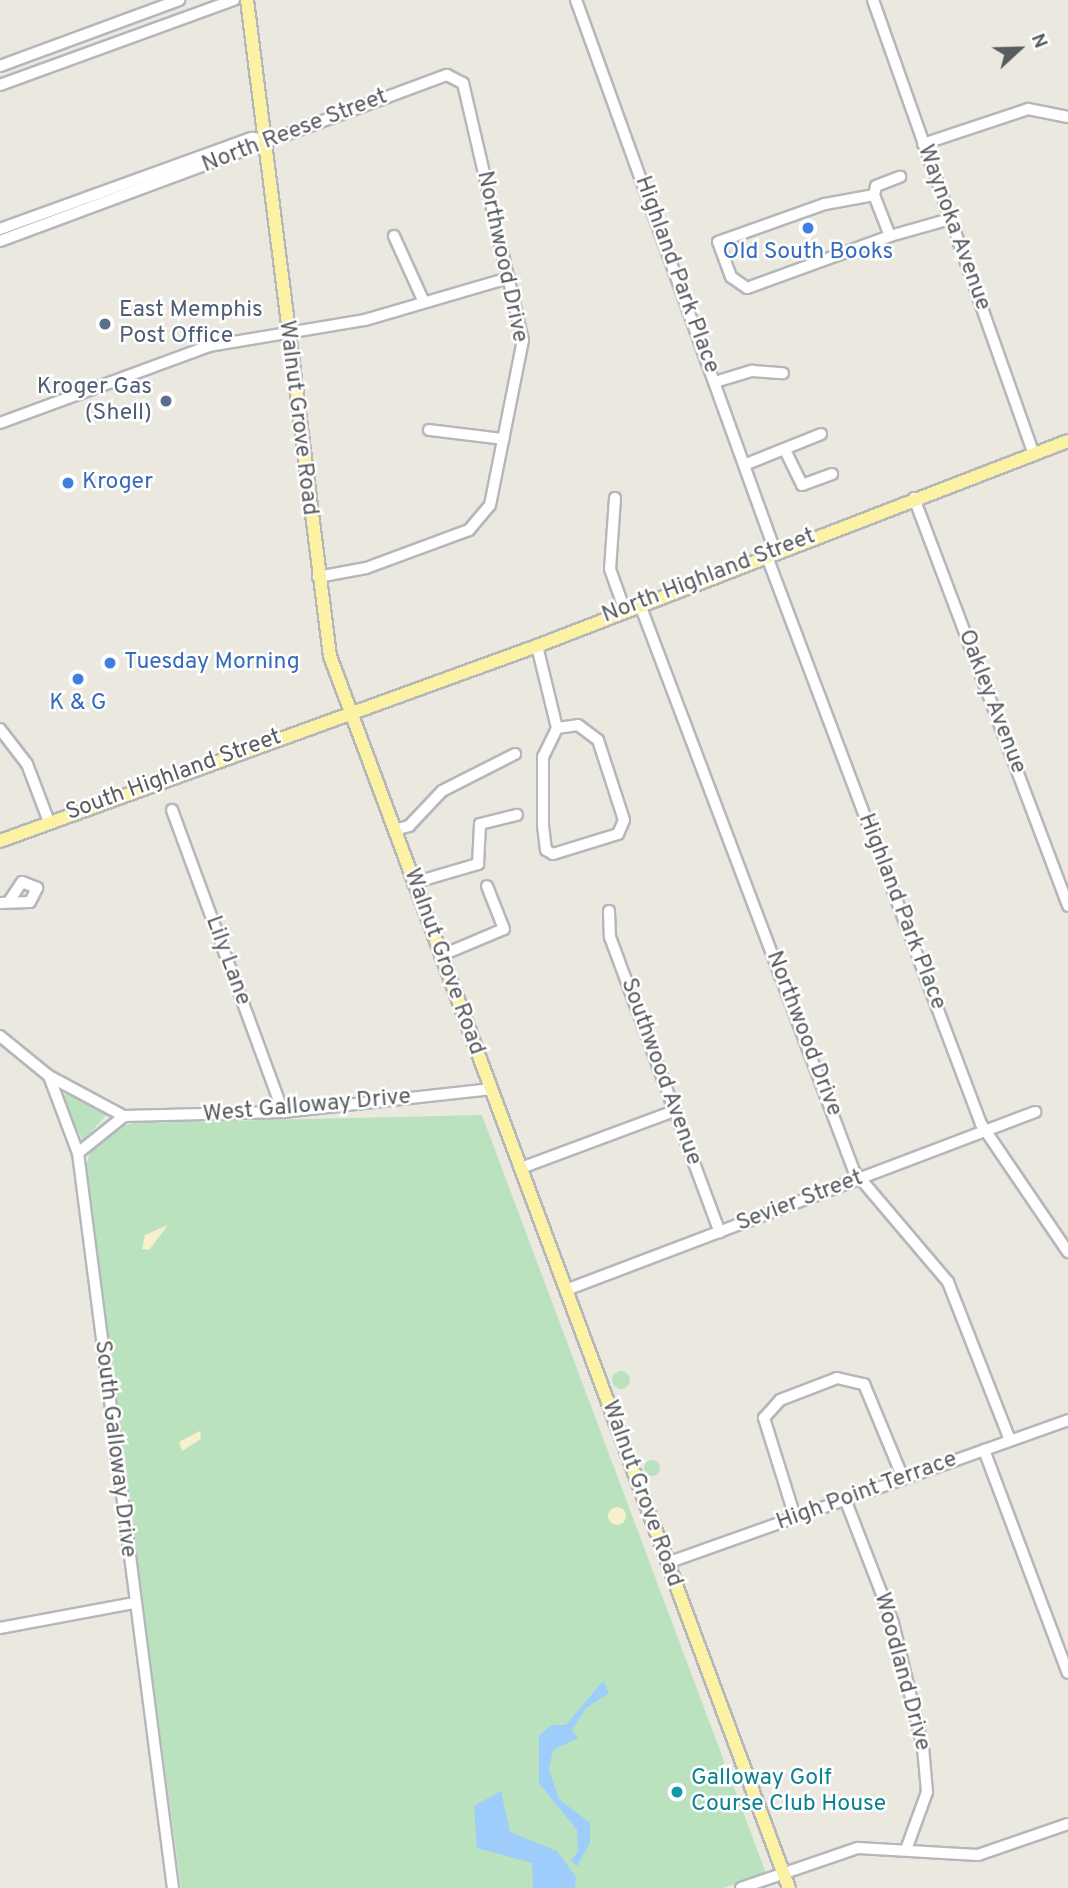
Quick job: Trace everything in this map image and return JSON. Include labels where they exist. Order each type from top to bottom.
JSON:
[{"type":"main road","name":"Walnut Grove Road","points":[[247,0],[269,140],[285,334],[330,656],[789,1888]]},
{"type":"main road","name":"North Highland Street","points":[[349,711],[537,646],[639,602],[1068,441]]},
{"type":"main road","name":"South Highland Street","points":[[0,841],[349,711]]},
{"type":"street","points":[[0,66],[179,0]]},
{"type":"street","points":[[0,85],[234,0]]},
{"type":"street","name":"Highland Park Place","points":[[576,0],[715,382],[771,552],[986,1132],[1068,1252]]},
{"type":"street","name":"Waynoka Avenue","points":[[873,0],[1034,456]]},
{"type":"street","points":[[49,48],[55,65]]},
{"type":"street","name":"North Reese Street","points":[[133,187],[456,77]]},
{"type":"street","name":"Northwood Drive","points":[[318,577],[366,568],[481,521],[503,439],[523,340],[463,83],[456,77]]},
{"type":"street","points":[[923,144],[1028,109],[1068,117]]},
{"type":"street","points":[[890,236],[874,195],[876,186],[900,177]]},
{"type":"street","points":[[0,229],[133,187]]},
{"type":"street","points":[[0,241],[133,187]]},
{"type":"street","points":[[874,195],[825,204],[718,242],[731,277],[747,288],[890,236],[950,219]]},
{"type":"street","points":[[394,236],[424,302]]},
{"type":"street","points":[[0,423],[209,346],[285,334],[424,302],[509,278]]},
{"type":"street","points":[[715,382],[752,371],[783,373]]},
{"type":"street","points":[[429,430],[503,439]]},
{"type":"street","points":[[744,465],[821,434]]},
{"type":"street","points":[[785,450],[802,485],[832,474]]},
{"type":"street","points":[[615,498],[610,569],[624,608]]},
{"type":"street","name":"Oakley Avenue","points":[[914,498],[1068,906]]},
{"type":"street","name":"Northwood Drive","points":[[639,602],[860,1179],[948,1282],[1010,1440]]},
{"type":"street","points":[[537,646],[557,728],[541,775],[547,850],[553,854],[618,834],[624,820],[598,740],[578,725],[557,728]]},
{"type":"street","points":[[0,729],[27,764],[49,822]]},
{"type":"street","points":[[394,830],[409,825],[442,791],[515,754]]},
{"type":"street","name":"Lily Lane","points":[[172,810],[283,1112]]},
{"type":"street","points":[[413,883],[478,864],[480,824],[517,815]]},
{"type":"street","points":[[440,956],[504,929],[487,886]]},
{"type":"street","name":"Southwood Avenue","points":[[609,911],[610,937],[720,1232]]},
{"type":"street","points":[[0,1036],[49,1076]]},
{"type":"street","name":"West Galloway Drive","points":[[49,1076],[124,1116],[283,1112],[490,1089]]},
{"type":"street","name":"South Galloway Drive","points":[[49,1076],[78,1153],[134,1603],[173,1888]]},
{"type":"street","points":[[521,1168],[674,1111]]},
{"type":"street","name":"Sevier Street","points":[[566,1290],[1035,1112]]},
{"type":"street","points":[[78,1153],[124,1116]]},
{"type":"street","points":[[795,1517],[764,1433],[766,1412],[837,1378],[859,1380],[903,1478]]},
{"type":"street","name":"High Point Terrace","points":[[667,1563],[1068,1420]]},
{"type":"street","points":[[984,1450],[1068,1673]]},
{"type":"street","name":"Woodland Drive","points":[[845,1499],[892,1623],[923,1746],[927,1792],[906,1847]]},
{"type":"street","points":[[0,1629],[134,1603]]},
{"type":"street","points":[[741,1888],[858,1848],[906,1847],[978,1855],[1068,1824]]},
{"type":"green space","points":[[66,1094],[108,1113],[83,1141],[62,1098]]},
{"type":"green space","points":[[482,1115],[766,1873],[723,1888],[181,1888],[85,1171],[91,1148],[111,1130],[133,1123]]},
{"type":"green space","points":[[617,1371],[625,1371],[630,1380],[628,1387],[617,1389],[612,1384],[612,1376]]},
{"type":"green space","points":[[652,1460],[658,1462],[658,1474],[652,1476],[646,1474],[644,1468],[646,1462]]},
{"type":"sand","points":[[168,1225],[149,1250],[142,1249],[145,1235]]},
{"type":"sand","points":[[200,1431],[201,1439],[182,1451],[179,1442]]},
{"type":"sand","points":[[617,1507],[623,1510],[626,1516],[623,1522],[617,1525],[611,1522],[608,1516],[611,1510]]},
{"type":"water","points":[[603,1681],[609,1693],[586,1708],[572,1730],[578,1738],[553,1750],[549,1770],[559,1799],[590,1823],[590,1843],[577,1866],[571,1861],[578,1851],[577,1830],[539,1783],[539,1736],[551,1725],[566,1725]]},
{"type":"water","points":[[501,1791],[510,1832],[557,1851],[576,1877],[575,1888],[533,1888],[532,1863],[477,1848],[474,1806]]},
{"type":"place","name":"Old South Books","points":[[808,228]]},
{"type":"place","name":"East Memphis Post Office","points":[[105,324]]},
{"type":"place","name":"Kroger Gas (Shell)","points":[[166,401]]},
{"type":"place","name":"Kroger","points":[[68,483]]},
{"type":"place","name":"Tuesday Morning","points":[[110,663]]},
{"type":"place","name":"K & G","points":[[78,679]]},
{"type":"place","name":"Galloway Golf Course Club House","points":[[677,1792]]}]
